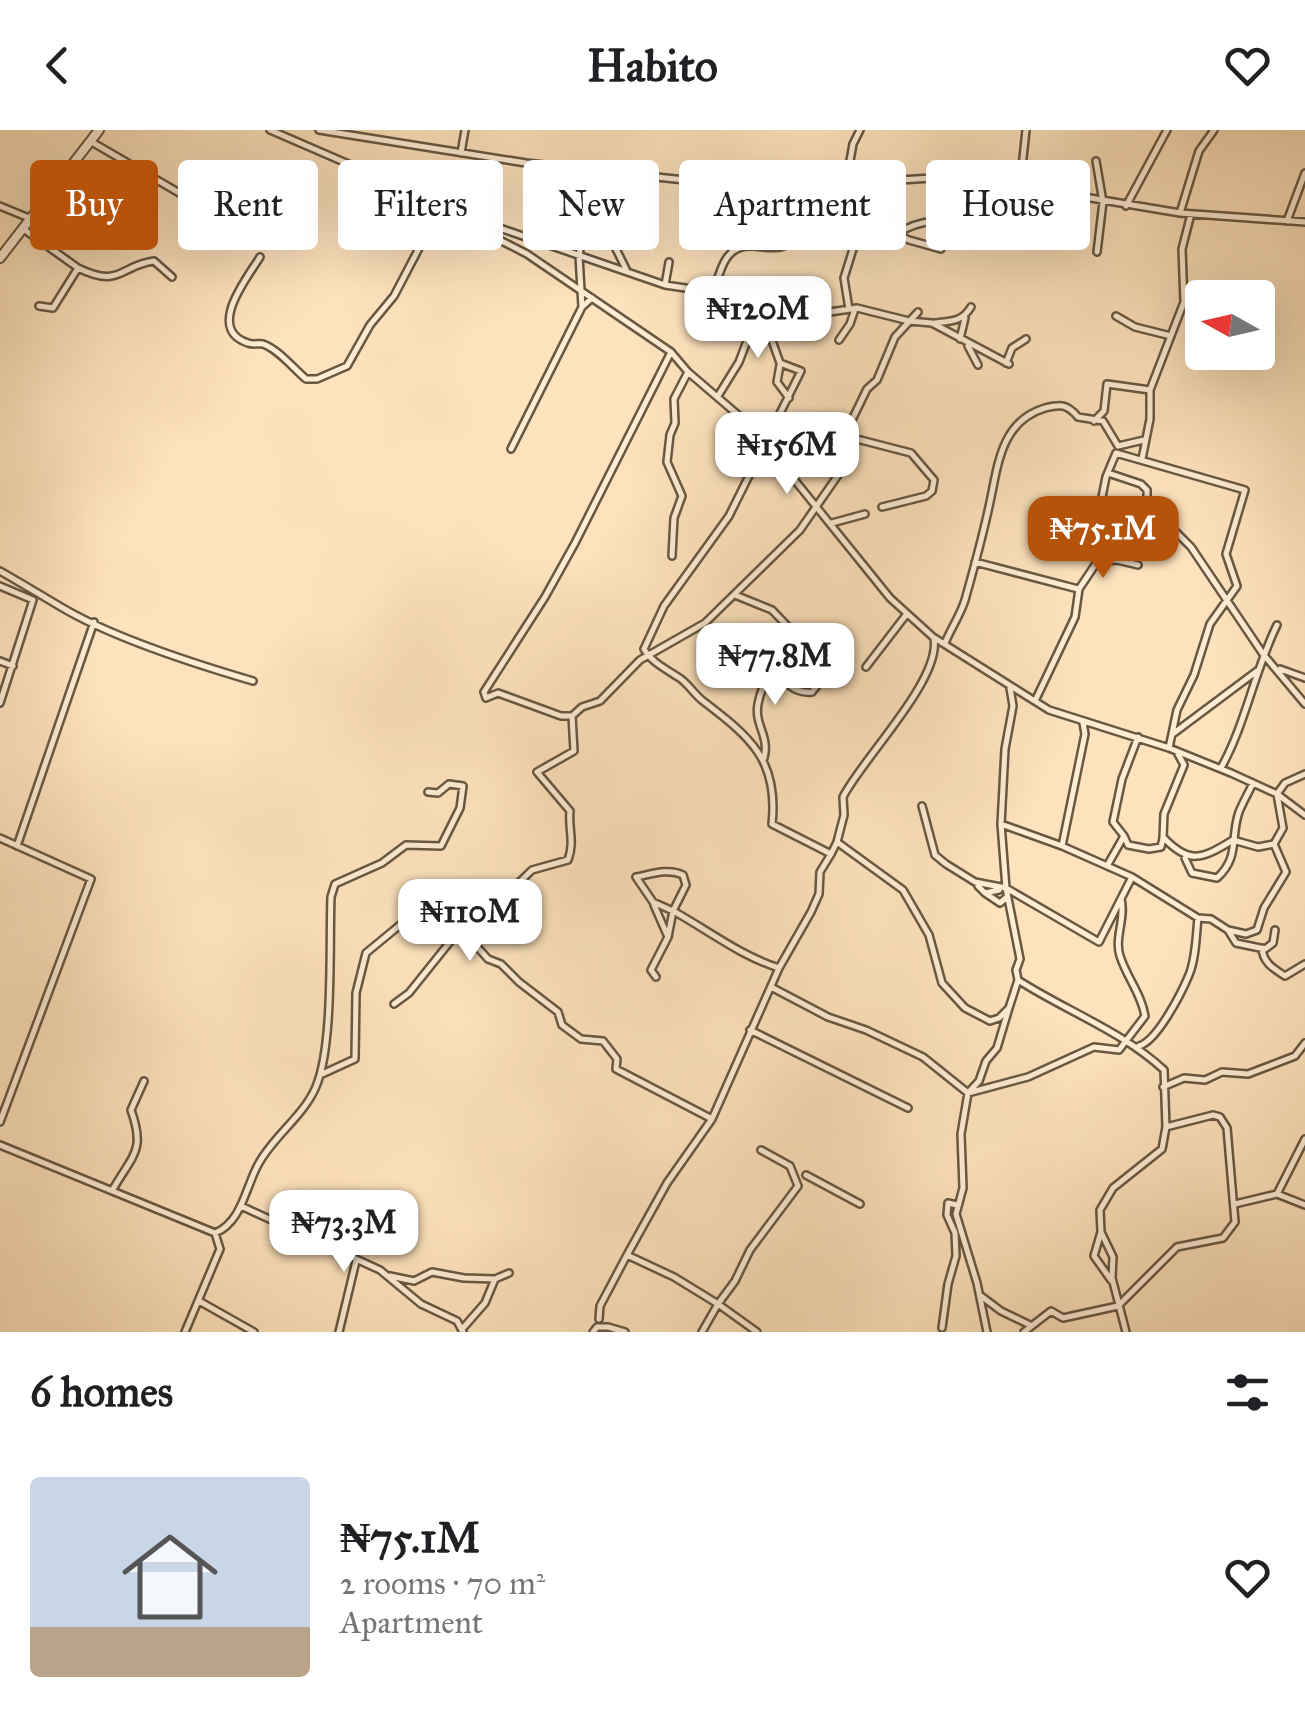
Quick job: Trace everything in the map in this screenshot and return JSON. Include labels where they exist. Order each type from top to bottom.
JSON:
[{"type":"street","points":[[0,258],[99,130]]},
{"type":"street","points":[[270,130],[340,160]]},
{"type":"street","points":[[320,130],[523,162]]},
{"type":"street","points":[[461,153],[465,130]]},
{"type":"street","points":[[850,160],[860,130]]},
{"type":"street","points":[[1023,160],[1026,130]]},
{"type":"street","points":[[1126,206],[1167,130]]},
{"type":"street","points":[[1180,213],[1199,151],[1214,130]]},
{"type":"street","points":[[90,141],[178,192]]},
{"type":"street","points":[[1096,161],[1103,202],[1097,252]]},
{"type":"street","points":[[1287,221],[1305,173]]},
{"type":"street","points":[[1090,199],[1180,213],[1305,222]]},
{"type":"street","points":[[0,206],[29,218]]},
{"type":"street","points":[[1142,459],[1150,419],[1150,390],[1184,302],[1182,249],[1191,214]]},
{"type":"street","points":[[22,228],[88,274],[118,276],[154,261],[172,276]]},
{"type":"street","points":[[503,229],[665,284],[761,304],[804,304],[830,312],[852,309],[908,322],[957,321],[965,317]]},
{"type":"street","points":[[503,242],[672,352],[688,372],[752,426],[906,615],[933,636],[1049,710],[1083,723],[1100,724],[1221,768],[1277,794],[1305,816]]},
{"type":"street","points":[[260,258],[230,306],[233,329],[243,342],[262,344],[306,379],[317,379],[348,366],[370,325],[394,296],[418,250]]},
{"type":"street","points":[[581,250],[582,307]]},
{"type":"street","points":[[616,250],[627,271]]},
{"type":"street","points":[[714,292],[723,262],[734,250]]},
{"type":"street","points":[[839,340],[850,324],[852,309],[844,278],[853,250]]},
{"type":"street","points":[[665,284],[669,262]]},
{"type":"street","points":[[39,306],[52,308],[78,268]]},
{"type":"street","points":[[719,275],[730,295]]},
{"type":"street","points":[[511,449],[582,307],[592,298]]},
{"type":"street","points":[[718,396],[739,362],[761,304]]},
{"type":"street","points":[[774,304],[768,332],[781,363],[778,382],[789,398]]},
{"type":"street","points":[[804,304],[805,325]]},
{"type":"street","points":[[971,307],[965,317],[963,341],[978,365]]},
{"type":"street","points":[[672,352],[568,556],[484,692],[486,698],[498,693],[561,716],[572,716],[582,707],[600,701],[640,660],[694,632],[736,595],[771,562],[843,468],[850,424],[867,389],[877,380],[892,342],[918,312]]},
{"type":"street","points":[[1116,316],[1134,327],[1171,336]]},
{"type":"street","points":[[932,323],[1007,363],[1012,348],[1026,340]]},
{"type":"street","points":[[764,758],[724,715],[648,656],[644,645],[658,617],[722,528],[789,398],[801,371],[781,363]]},
{"type":"street","points":[[672,556],[674,518],[682,496],[667,462],[675,423],[674,399],[688,372]]},
{"type":"street","points":[[1094,421],[1104,411],[1107,384],[1150,390]]},
{"type":"street","points":[[945,642],[963,608],[999,452],[1010,432],[1033,412],[1059,404],[1069,406],[1078,417],[1104,421],[1117,449],[1245,490],[1226,554],[1237,586],[1210,624],[1194,675],[1177,710],[1169,748]]},
{"type":"street","points":[[752,426],[764,429],[776,423]]},
{"type":"street","points":[[849,437],[911,453],[934,480],[932,491],[926,496],[882,507]]},
{"type":"street","points":[[1117,449],[1144,440]]},
{"type":"street","points":[[1036,700],[1075,617],[1080,589],[1097,562],[1095,532],[1117,449]]},
{"type":"street","points":[[1108,473],[1141,484],[1147,490],[1147,503],[1190,547],[1263,654],[1305,704]]},
{"type":"street","points":[[832,523],[865,514]]},
{"type":"street","points":[[1097,562],[1118,560],[1138,565]]},
{"type":"street","points":[[975,562],[1003,566],[1080,589]]},
{"type":"street","points":[[0,571],[94,622],[199,665],[253,680]]},
{"type":"street","points":[[0,586],[34,600],[0,703]]},
{"type":"street","points":[[736,595],[772,610],[795,634],[768,675],[758,706],[767,742],[764,758],[775,796],[772,824],[830,854]]},
{"type":"street","points":[[866,666],[906,615]]},
{"type":"street","points":[[17,846],[94,622]]},
{"type":"street","points":[[1221,768],[1277,625]]},
{"type":"street","points":[[595,1330],[600,1306],[627,1254],[667,1183],[712,1119],[779,968],[819,894],[820,872],[838,842],[844,815],[843,796],[911,699],[932,660],[936,644],[933,636]]},
{"type":"street","points":[[0,661],[13,666]]},
{"type":"street","points":[[774,667],[793,689],[804,693],[812,692],[824,676]]},
{"type":"street","points":[[1277,668],[1305,678]]},
{"type":"street","points":[[1172,735],[1258,671]]},
{"type":"street","points":[[987,1332],[957,1220],[964,1188],[961,1134],[968,1093],[997,1048],[1018,980],[1020,946],[1007,892],[1001,824],[1004,750],[1013,706],[1009,685]]},
{"type":"street","points":[[394,1004],[409,994],[462,930],[496,906],[532,870],[568,860],[573,837],[568,825],[570,811],[538,772],[574,751],[572,716]]},
{"type":"street","points":[[1062,846],[1085,734],[1083,723]]},
{"type":"street","points":[[1138,737],[1122,779],[1113,822],[1128,844],[1149,849],[1161,847],[1164,814],[1184,765],[1177,751]]},
{"type":"street","points":[[1274,844],[1283,828],[1277,794],[1285,783],[1305,774]]},
{"type":"street","points":[[1163,837],[1184,856],[1192,873],[1217,878],[1232,862],[1232,840],[1253,782]]},
{"type":"street","points":[[0,1145],[216,1233],[224,1230],[240,1206],[260,1160],[314,1093],[326,1045],[330,897],[335,884],[382,863],[406,845],[441,846],[460,808],[463,786],[449,784],[438,793],[428,792]]},
{"type":"street","points":[[922,806],[935,855],[1000,903],[1007,892]]},
{"type":"street","points":[[1001,824],[1132,877],[1198,918],[1211,919],[1228,930],[1246,934],[1257,930],[1264,908],[1286,872],[1274,844]]},
{"type":"street","points":[[1107,866],[1124,836]]},
{"type":"street","points":[[0,838],[91,879],[0,1122]]},
{"type":"street","points":[[1184,856],[1200,856],[1232,840],[1258,847],[1274,844]]},
{"type":"street","points":[[838,842],[904,890],[930,935],[942,983],[965,1008],[990,1021],[1010,1008]]},
{"type":"street","points":[[656,977],[652,963],[668,937],[673,911],[686,885],[683,875],[675,871],[636,878],[668,937]]},
{"type":"street","points":[[975,882],[1007,892],[1099,942],[1132,877]]},
{"type":"street","points":[[320,1074],[355,1059],[356,993],[366,952],[417,911],[436,889],[450,888]]},
{"type":"street","points":[[986,893],[1007,892]]},
{"type":"street","points":[[968,1093],[1028,1077],[1094,1047],[1120,1050],[1127,1042],[1145,1016],[1142,998],[1118,952],[1124,910],[1121,899]]},
{"type":"street","points":[[652,902],[710,930],[743,954],[779,968]]},
{"type":"street","points":[[1136,1046],[1145,1045],[1159,1032],[1190,974],[1198,918]]},
{"type":"street","points":[[462,930],[488,959],[501,964],[558,1012],[562,1025],[581,1039],[604,1041],[617,1060],[616,1069],[712,1119]]},
{"type":"street","points":[[1228,930],[1236,943],[1262,948],[1273,943],[1275,930]]},
{"type":"street","points":[[1262,948],[1270,967],[1286,976],[1305,964]]},
{"type":"street","points":[[1018,980],[1042,997],[1136,1046],[1164,1070],[1166,1127],[1162,1149],[1112,1188],[1100,1210],[1101,1232],[1094,1256],[1113,1282]]},
{"type":"street","points":[[771,987],[828,1017],[922,1057],[968,1093]]},
{"type":"street","points":[[750,1030],[908,1108]]},
{"type":"street","points":[[1163,1088],[1184,1078],[1205,1080],[1222,1072],[1248,1074],[1295,1056],[1305,1044]]},
{"type":"street","points":[[112,1190],[136,1151],[139,1130],[131,1110],[144,1081]]},
{"type":"street","points":[[1024,1332],[1051,1311],[1063,1318],[1118,1306],[1177,1247],[1223,1238],[1235,1222],[1226,1128],[1220,1117],[1213,1115],[1166,1127]]},
{"type":"street","points":[[1277,1194],[1305,1139]]},
{"type":"street","points":[[761,1150],[860,1204]]},
{"type":"street","points":[[792,1170],[798,1184]]},
{"type":"street","points":[[702,1332],[750,1250],[806,1175]]},
{"type":"street","points":[[1235,1204],[1277,1194],[1305,1206]]},
{"type":"street","points":[[942,1328],[956,1256],[948,1203],[958,1206]]},
{"type":"street","points":[[240,1206],[388,1275],[414,1280],[432,1272],[495,1279],[509,1274]]},
{"type":"street","points":[[1101,1232],[1113,1258],[1113,1282],[1126,1332]]},
{"type":"street","points":[[185,1332],[220,1249],[216,1233]]},
{"type":"street","points":[[627,1254],[674,1277],[757,1332]]},
{"type":"street","points":[[339,1332],[356,1261]]},
{"type":"street","points":[[388,1275],[406,1294],[463,1330],[485,1302],[495,1279]]},
{"type":"street","points":[[980,1295],[1000,1311],[1030,1325]]},
{"type":"street","points":[[199,1302],[254,1332]]},
{"type":"street","points":[[599,1319],[626,1332]]},
{"type":"street","points":[[595,1330],[608,1326]]}]
